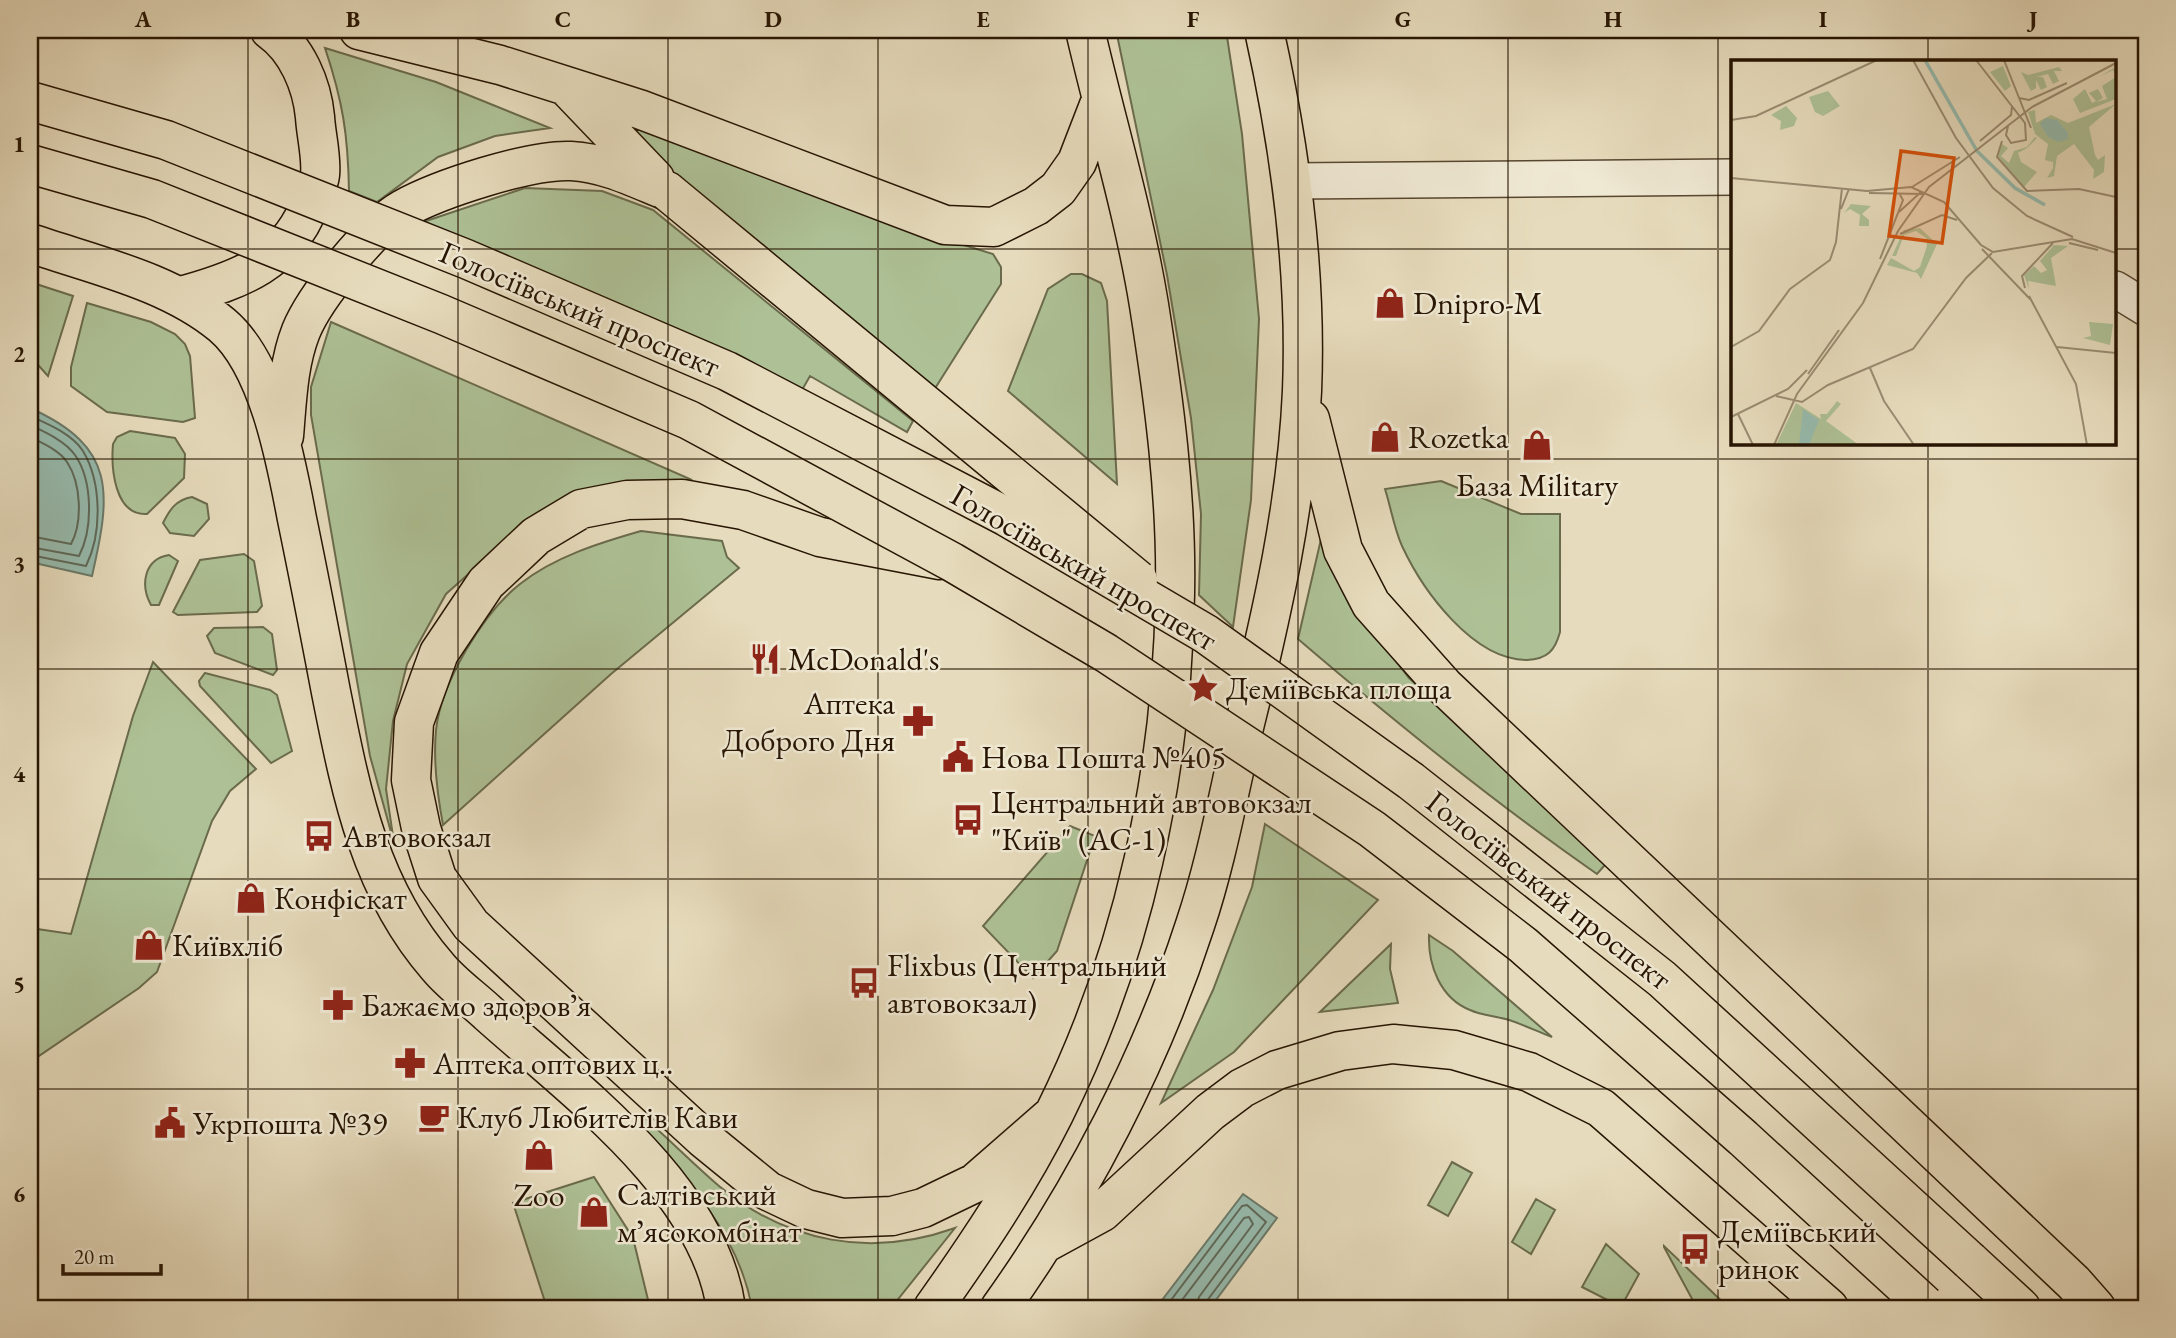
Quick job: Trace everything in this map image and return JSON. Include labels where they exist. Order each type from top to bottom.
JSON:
[{"type":"main road","points":[[180,296],[216,286],[266,263],[302,227],[320,176],[314,107],[303,70],[284,39],[270,30]]},
{"type":"main road","points":[[359,30],[564,84],[639,109],[945,225],[994,227],[1036,206],[1058,189],[1077,162],[1101,100]]},
{"type":"main road","points":[[933,1308],[1001,1208],[1054,1114],[1107,990],[1138,891],[1164,750],[1175,593],[1171,495],[1161,387],[1148,300],[1085,30]]},
{"type":"main road","points":[[1000,1308],[1047,1242],[1132,1082],[1196,924],[1260,664],[1287,527],[1298,453],[1302,387],[1300,294],[1292,181],[1281,106],[1264,30]]},
{"type":"main road","points":[[564,84],[667,191],[1023,488],[1206,634]]},
{"type":"main road","name":"Голосіївський проспект","points":[[30,100],[166,140],[466,259],[727,371],[1007,517],[1206,634],[1411,781],[1662,979],[2021,1308]]},
{"type":"main road","points":[[283,445],[289,379],[302,331],[328,284],[401,211],[461,184],[512,170],[569,161],[608,166],[667,191]]},
{"type":"main road","name":"Голосіївський проспект","points":[[30,164],[152,199],[441,314],[677,414],[952,562],[1106,653],[1372,829],[1522,946],[1743,1138],[1927,1307]]},
{"type":"main road","points":[[30,243],[180,296],[225,327],[255,369],[283,445],[357,813],[374,866],[399,915],[439,968],[591,1105],[667,1181],[707,1242],[726,1308]]},
{"type":"main road","points":[[1302,387],[1343,550],[1371,604],[1444,686],[2065,1274],[2096,1308]]},
{"type":"main road","points":[[952,562],[820,537],[743,510],[682,499],[627,500],[582,509],[536,536],[486,583],[439,653],[414,722],[411,780],[421,828],[437,878],[471,925],[703,1138],[768,1191],[806,1209],[842,1218],[892,1216],[953,1196],[1011,1155],[1054,1114]]},
{"type":"main road","points":[[1047,1242],[1102,1212],[1209,1112],[1242,1088],[1277,1070],[1340,1051],[1393,1044],[1454,1050],[1529,1072],[1601,1108],[1829,1308]]},
{"type":"street","points":[[1292,181],[1731,177]]},
{"type":"street","points":[[2116,290],[2146,308]]},
{"type":"green space","points":[[1116,30],[1226,30],[1242,134],[1259,319],[1251,500],[1233,627],[1199,595],[1201,514],[1191,418],[1167,275]]},
{"type":"green space","points":[[325,48],[436,82],[550,128],[495,136],[438,157],[377,202],[349,191],[343,119]]},
{"type":"green space","points":[[618,118],[903,226],[993,254],[1001,267],[1001,284],[934,390],[679,179]]},
{"type":"green space","points":[[525,188],[602,191],[653,210],[913,421],[907,432],[810,376],[798,397],[423,222]]},
{"type":"green space","points":[[1071,274],[1082,274],[1101,283],[1107,301],[1117,484],[1008,391],[1048,289]]},
{"type":"green space","points":[[30,282],[73,296],[48,376],[30,356]]},
{"type":"green space","points":[[87,303],[151,322],[175,334],[185,344],[190,356],[195,418],[183,422],[107,412],[71,386],[71,367]]},
{"type":"green space","points":[[331,322],[690,479],[593,495],[501,545],[446,594],[407,664],[393,721],[386,789],[394,843],[370,756],[311,415],[311,387]]},
{"type":"green space","points":[[130,431],[175,438],[185,454],[184,478],[147,514],[136,513],[127,507],[121,499],[114,477],[113,444],[117,437]]},
{"type":"green space","points":[[1441,481],[1521,514],[1560,514],[1560,632],[1553,649],[1545,656],[1527,660],[1507,657],[1488,649],[1469,636],[1437,602],[1411,564],[1399,539],[1385,489]]},
{"type":"green space","points":[[192,497],[207,504],[209,519],[194,536],[170,533],[163,523],[168,513],[178,503]]},
{"type":"green space","points":[[641,531],[722,541],[727,557],[739,568],[611,674],[443,825],[436,778],[436,730],[446,691],[478,631],[506,597],[533,574],[578,552]]},
{"type":"green space","points":[[1321,539],[1348,599],[1409,678],[1612,857],[1597,874],[1444,760],[1298,639]]},
{"type":"green space","points":[[244,554],[254,561],[262,606],[257,612],[178,615],[173,612],[200,560]]},
{"type":"green space","points":[[169,555],[178,561],[159,605],[151,605],[146,589],[146,574],[154,562]]},
{"type":"green space","points":[[263,627],[272,634],[277,670],[273,675],[215,653],[207,636],[214,628]]},
{"type":"green space","points":[[153,662],[256,769],[230,791],[212,821],[157,972],[139,988],[30,1062],[30,928],[71,934],[133,716]]},
{"type":"green space","points":[[205,673],[270,690],[277,695],[292,751],[271,763],[200,686],[199,681]]},
{"type":"green space","points":[[1265,824],[1378,900],[1234,1052],[1161,1103],[1213,990],[1252,887]]},
{"type":"green space","points":[[1070,826],[1095,836],[1057,951],[1033,978],[983,926]]},
{"type":"green space","points":[[1429,935],[1453,951],[1552,1037],[1507,1019],[1475,1012],[1460,1005],[1438,979],[1431,958]]},
{"type":"green space","points":[[1391,944],[1390,969],[1398,1003],[1320,1012]]},
{"type":"green space","points":[[640,1114],[719,1186],[773,1221],[802,1232],[831,1240],[862,1243],[924,1237],[955,1228],[891,1308],[752,1308],[735,1254],[722,1230],[689,1184],[631,1123]]},
{"type":"green space","points":[[1452,1162],[1472,1173],[1448,1216],[1428,1205]]},
{"type":"green space","points":[[594,1177],[633,1238],[650,1308],[547,1308],[513,1203]]},
{"type":"green space","points":[[1536,1199],[1555,1210],[1531,1254],[1512,1242]]},
{"type":"green space","points":[[1606,1244],[1639,1274],[1621,1307],[1582,1287]]},
{"type":"green space","points":[[1664,1246],[1729,1308],[1697,1308]]},
{"type":"water","points":[[30,408],[58,423],[79,439],[93,456],[101,476],[103,520],[92,576],[30,562]]},
{"type":"water","points":[[1243,1194],[1277,1218],[1210,1308],[1156,1308]]},
{"type":"place","name":"Dnipro-M","points":[[1390,303]]},
{"type":"place","name":"Rozetka","points":[[1385,437]]},
{"type":"place","name":"База Military","points":[[1537,445]]},
{"type":"place","name":"McDonald's","points":[[765,659]]},
{"type":"place","name":"Деміївська площа","points":[[1203,688]]},
{"type":"place","name":"Аптека Доброго Дня","points":[[918,721]]},
{"type":"place","name":"Нова Пошта №405","points":[[958,757]]},
{"type":"place","name":"Центральний автовокзал \"Київ\" (АС-1)","points":[[968,820]]},
{"type":"place","name":"Автовокзал","points":[[319,836]]},
{"type":"place","name":"Конфіскат","points":[[251,898]]},
{"type":"place","name":"Київхліб","points":[[149,945]]},
{"type":"place","name":"Flixbus (Центральний автовокзал)","points":[[864,983]]},
{"type":"place","name":"Бажаємо здоровʼя","points":[[338,1005]]},
{"type":"place","name":"Аптека оптових ц‥","points":[[410,1063]]},
{"type":"place","name":"Клуб Любителів Кави","points":[[434,1117]]},
{"type":"place","name":"Укрпошта №39","points":[[170,1123]]},
{"type":"place","name":"Zoo","points":[[539,1155]]},
{"type":"place","name":"Салтівський мʼясокомбінат","points":[[594,1212]]},
{"type":"place","name":"Деміївський ринок","points":[[1695,1249]]}]
